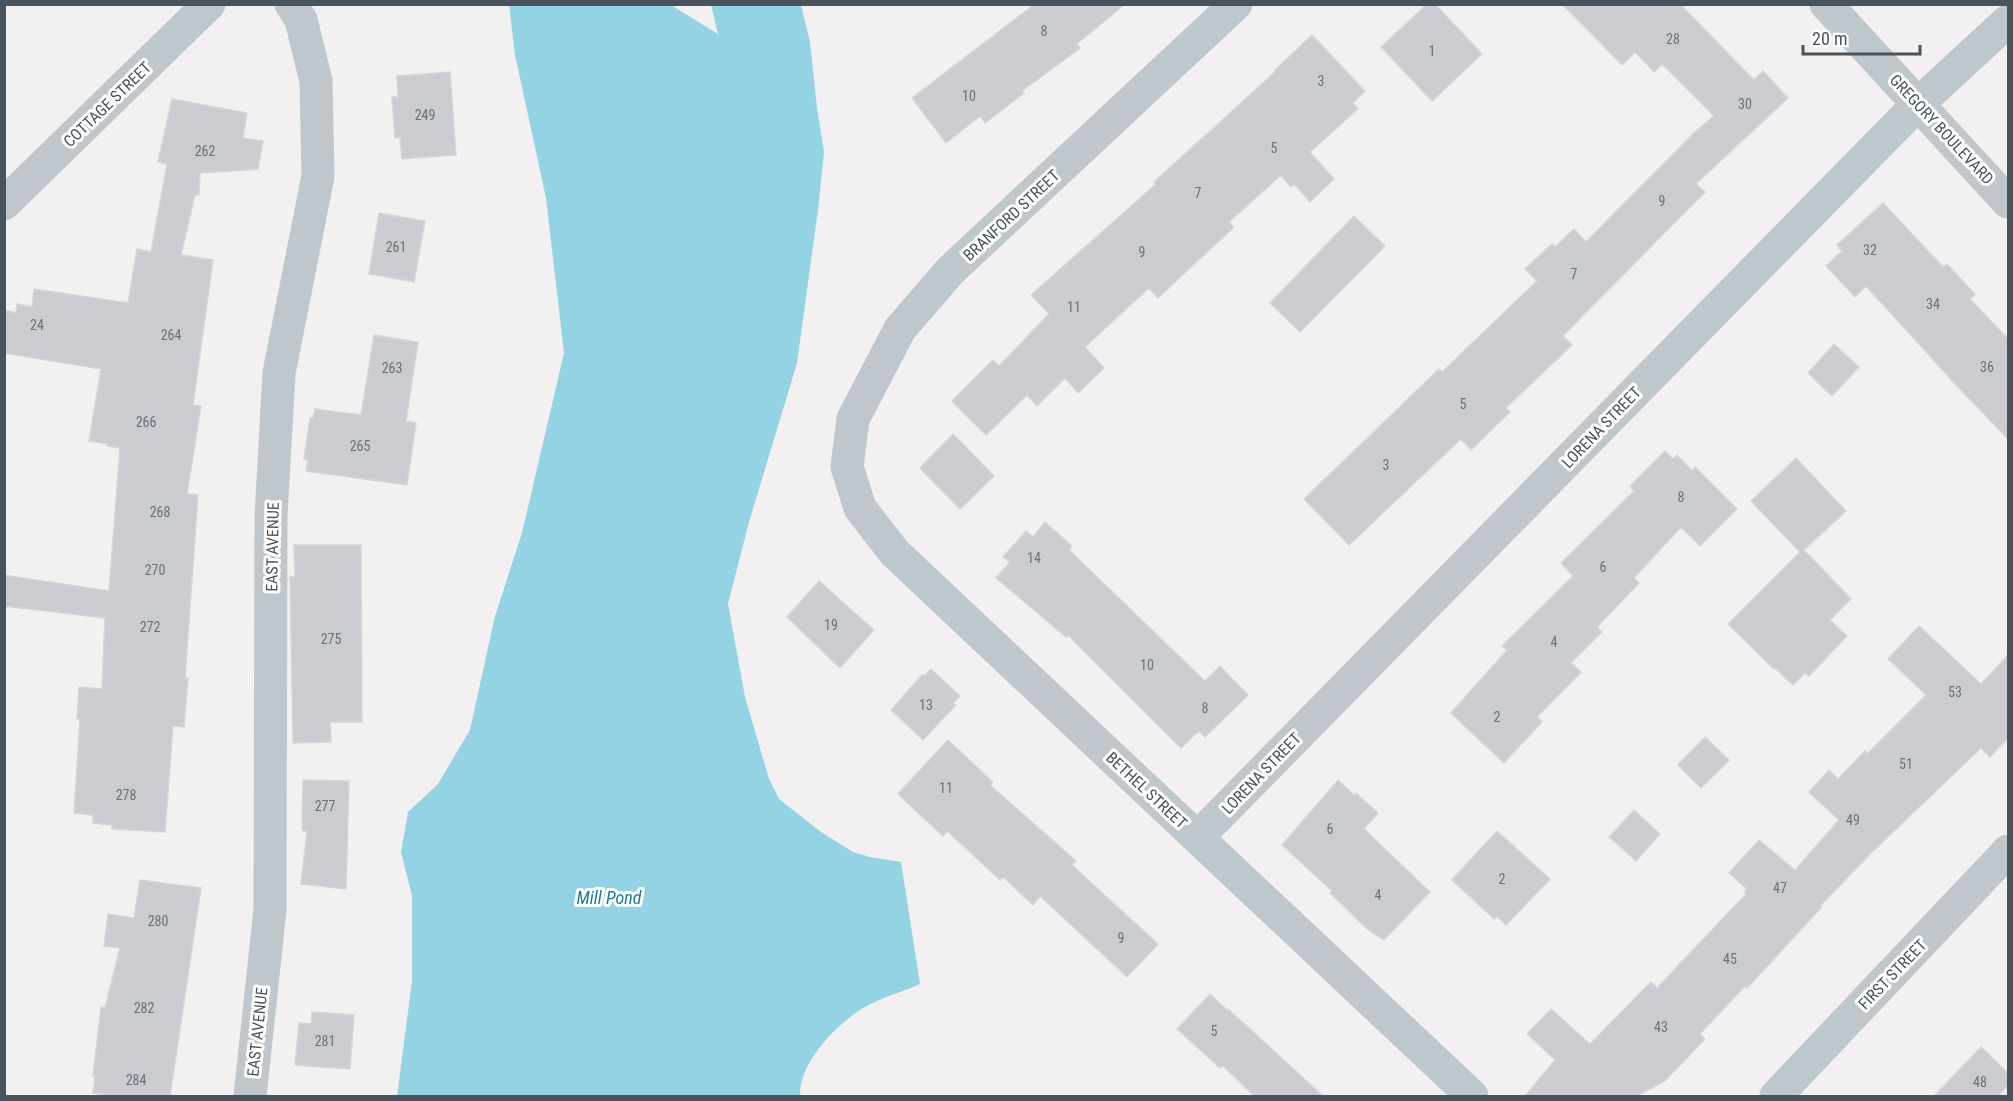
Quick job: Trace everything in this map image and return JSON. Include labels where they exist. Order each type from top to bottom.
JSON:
[{"type":"street","name":"COTTAGE STREET","points":[[4,204],[209,4]]},
{"type":"street","name":"EAST AVENUE","points":[[250,1096],[270,910],[271,516],[279,373],[318,176],[316,81],[301,20],[291,4]]},
{"type":"street","name":"BRANFORD STREET","points":[[847,467],[854,419],[900,329],[950,271],[1236,4]]},
{"type":"street","name":"GREGORY BOULEVARD","points":[[1826,4],[2008,202]]},
{"type":"street","name":"LORENA STREET","points":[[1198,837],[1918,104],[2008,21]]},
{"type":"street","name":"BETHEL STREET","points":[[847,467],[860,508],[895,553],[1472,1096]]},
{"type":"street","name":"FIRST STREET","points":[[1776,1096],[2008,851]]},
{"type":"water","name":"Mill Pond","points":[[509,5],[671,5],[718,34],[711,5],[801,5],[810,42],[824,152],[818,210],[797,363],[749,522],[728,604],[745,697],[769,779],[779,799],[821,832],[853,852],[901,862],[920,984],[870,1004],[852,1015],[831,1034],[812,1058],[806,1070],[801,1083],[800,1096],[397,1096],[412,981],[412,896],[401,852],[408,812],[438,784],[470,730],[495,616],[522,533],[564,353],[546,198],[515,55]]},
{"type":"building","points":[[1035,4],[1125,4],[1077,44],[1080,48],[1022,91],[1024,93],[985,123],[980,116],[946,143],[912,98]]},
{"type":"building","points":[[1427,4],[1435,4],[1482,54],[1432,101],[1381,47]]},
{"type":"building","points":[[1562,4],[1680,4],[1754,80],[1763,71],[1788,98],[1696,184],[1705,192],[1563,336],[1572,345],[1506,408],[1510,412],[1471,450],[1461,439],[1349,545],[1304,499],[1439,369],[1442,372],[1537,281],[1525,269],[1552,244],[1555,247],[1574,229],[1586,242],[1695,132],[1714,116],[1662,64],[1654,72],[1635,52],[1622,65]]},
{"type":"building","points":[[1312,35],[1365,91],[1353,103],[1358,109],[1310,152],[1334,179],[1310,202],[1294,184],[1291,187],[1281,175],[1229,222],[1234,227],[1158,298],[1149,288],[1085,347],[1104,368],[1078,393],[1065,378],[1037,406],[1027,395],[986,435],[952,401],[993,360],[999,366],[1049,314],[1031,295],[1156,184],[1154,182],[1276,71]]},
{"type":"building","points":[[450,72],[456,155],[402,159],[400,137],[395,138],[392,97],[398,97],[397,76]]},
{"type":"building","points":[[172,99],[247,113],[243,138],[263,141],[258,169],[200,173],[199,195],[195,195],[181,255],[213,260],[193,405],[201,406],[187,494],[198,495],[185,678],[188,678],[184,727],[173,726],[165,832],[112,829],[112,825],[93,823],[93,815],[74,813],[80,719],[77,719],[79,687],[102,689],[105,618],[4,606],[4,575],[109,591],[120,448],[89,441],[101,369],[4,353],[4,310],[16,313],[17,304],[32,307],[34,289],[128,303],[137,249],[151,252],[167,164],[158,162]]},
{"type":"building","points":[[1883,203],[1943,267],[1947,264],[1975,294],[1970,299],[2008,339],[2008,439],[1866,286],[1855,297],[1826,266],[1842,251],[1837,245]]},
{"type":"building","points":[[379,213],[425,221],[414,282],[369,274]]},
{"type":"building","points":[[1354,216],[1385,246],[1300,332],[1270,303]]},
{"type":"building","points":[[374,335],[418,342],[406,421],[416,423],[407,485],[306,471],[308,460],[304,459],[310,418],[313,418],[315,409],[361,415]]},
{"type":"building","points":[[1834,344],[1859,367],[1832,396],[1808,373]]},
{"type":"building","points":[[953,434],[994,476],[960,509],[920,468]]},
{"type":"building","points":[[1665,451],[1673,459],[1677,455],[1692,471],[1695,467],[1737,509],[1700,546],[1681,527],[1634,578],[1639,583],[1597,627],[1602,632],[1571,663],[1581,672],[1537,717],[1542,722],[1504,763],[1451,713],[1507,650],[1502,646],[1573,576],[1561,563],[1634,491],[1630,486]]},
{"type":"building","points":[[1796,458],[1846,511],[1804,550],[1851,599],[1830,620],[1847,636],[1809,676],[1805,673],[1793,685],[1728,624],[1800,552],[1751,501]]},
{"type":"building","points":[[1045,522],[1072,546],[1069,550],[1205,681],[1220,666],[1248,695],[1205,737],[1199,731],[1181,748],[1068,635],[1066,637],[996,578],[1010,562],[1003,557],[1026,531],[1033,537]]},
{"type":"building","points":[[294,545],[361,545],[362,722],[330,722],[331,742],[293,743],[290,577],[295,577]]},
{"type":"building","points":[[819,581],[874,630],[840,668],[787,617]]},
{"type":"building","points":[[1919,626],[1981,684],[2008,655],[2008,738],[1990,757],[1981,748],[1871,853],[1747,988],[1745,986],[1700,1034],[1705,1039],[1665,1081],[1637,1096],[1525,1096],[1555,1060],[1527,1034],[1551,1009],[1590,1044],[1651,982],[1657,988],[1746,894],[1744,892],[1747,889],[1729,873],[1759,840],[1795,870],[1839,820],[1809,792],[1829,770],[1838,779],[1865,751],[1867,754],[1926,695],[1888,659]]},
{"type":"building","points":[[931,669],[960,696],[953,703],[956,705],[923,740],[891,710],[922,675],[924,676]]},
{"type":"building","points":[[1705,737],[1729,760],[1701,788],[1678,765]]},
{"type":"building","points":[[948,740],[993,782],[990,785],[1076,861],[1072,865],[1158,944],[1127,977],[1040,896],[1033,905],[1003,877],[1000,880],[947,831],[943,836],[898,794]]},
{"type":"building","points":[[303,780],[349,781],[346,889],[301,884],[307,831],[303,831],[302,827]]},
{"type":"building","points":[[1338,780],[1378,813],[1364,829],[1430,892],[1384,940],[1367,929],[1330,893],[1332,891],[1282,845]]},
{"type":"building","points":[[1634,810],[1660,834],[1636,861],[1609,837]]},
{"type":"building","points":[[1497,831],[1550,879],[1506,925],[1497,916],[1494,919],[1452,880]]},
{"type":"building","points":[[140,880],[201,888],[170,1096],[102,1096],[102,1094],[93,1093],[101,1007],[105,1008],[120,948],[104,946],[108,914],[134,918]]},
{"type":"building","points":[[1210,994],[1323,1096],[1254,1096],[1223,1066],[1220,1068],[1177,1029]]},
{"type":"building","points":[[312,1012],[354,1015],[350,1069],[295,1065],[299,1023],[311,1024]]},
{"type":"building","points":[[1981,1047],[2008,1073],[2008,1085],[1998,1096],[1934,1096]]}]
